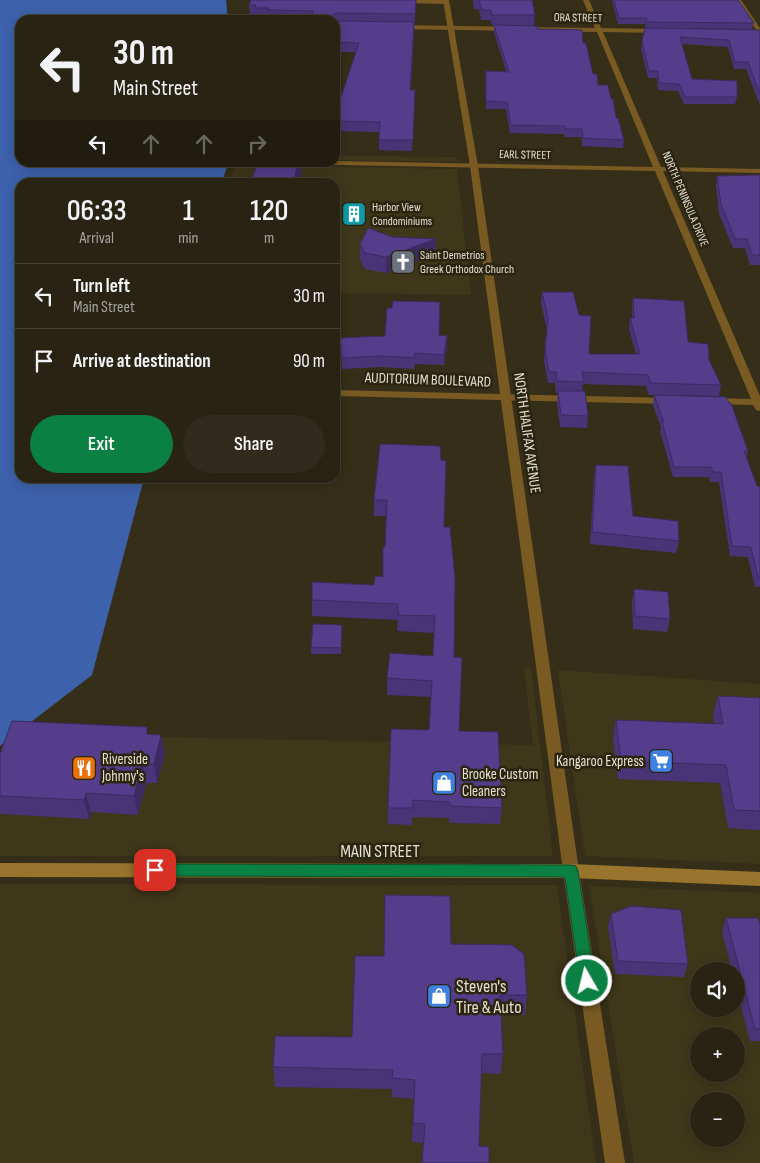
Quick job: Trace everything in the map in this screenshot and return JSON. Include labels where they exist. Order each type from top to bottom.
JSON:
[{"type":"main road","name":"MAIN STREET","points":[[0,870],[571,871],[760,879]]},
{"type":"street","name":"NORTH PENINSULA DRIVE","points":[[586,0],[759,404]]},
{"type":"street","points":[[738,0],[758,33]]},
{"type":"street","points":[[397,1],[446,1]]},
{"type":"street","name":"NORTH HALIFAX AVENUE","points":[[446,1],[474,166],[571,871],[615,1163]]},
{"type":"street","name":"ORA STREET","points":[[393,27],[667,31]]},
{"type":"street","name":"EARL STREET","points":[[340,163],[760,171]]},
{"type":"street","name":"AUDITORIUM BOULEVARD","points":[[340,393],[681,401]]},
{"type":"street","points":[[700,401],[759,404]]},
{"type":"shaded area","points":[[340,156],[456,157],[457,162],[340,160]]},
{"type":"shaded area","points":[[234,167],[457,169],[471,295],[340,293],[340,178],[231,178]]},
{"type":"shaded area","points":[[524,667],[531,668],[553,856],[0,856],[0,757],[30,734],[533,745]]},
{"type":"shaded area","points":[[558,670],[760,684],[760,864],[585,856]]},
{"type":"shaded area","points":[[0,884],[557,885],[596,1163],[0,1163]]},
{"type":"shaded area","points":[[589,886],[760,893],[760,1163],[634,1163]]},
{"type":"water","points":[[0,0],[226,0],[228,15],[15,15],[15,167],[227,167],[223,178],[15,178],[15,483],[143,483],[92,675],[0,746]]},
{"type":"building","points":[[251,0],[416,0],[415,14],[335,13],[333,15],[312,15],[313,11],[268,10],[269,8],[255,8],[256,5],[249,5]]},
{"type":"building","points":[[479,0],[532,0],[535,15],[492,15],[491,10],[482,10]]},
{"type":"building","points":[[614,0],[738,0],[754,23],[646,22],[647,18],[619,18]]},
{"type":"building","points":[[340,21],[414,22],[410,90],[415,90],[413,140],[379,140],[380,122],[340,121],[340,100],[359,43],[340,42]]},
{"type":"building","points":[[494,25],[537,26],[537,29],[582,30],[583,43],[586,43],[593,74],[597,74],[598,85],[608,85],[611,99],[613,99],[616,118],[618,118],[624,140],[583,138],[582,129],[565,129],[565,126],[511,125],[507,102],[486,101],[486,71],[509,72]]},
{"type":"building","points":[[645,28],[760,30],[760,94],[748,62],[735,62],[729,40],[680,37],[692,79],[737,81],[737,97],[685,97],[679,84],[659,83],[658,71],[649,71],[642,42]]},
{"type":"building","points":[[256,167],[297,167],[295,178],[252,178]]},
{"type":"building","points":[[760,175],[760,255],[752,255],[747,239],[735,239],[721,204],[717,176]]},
{"type":"building","points":[[368,228],[393,237],[436,239],[386,257],[365,253],[360,244]]},
{"type":"building","points":[[542,292],[573,292],[579,315],[591,316],[589,354],[640,354],[630,318],[634,318],[633,298],[684,301],[688,342],[708,344],[709,360],[721,385],[651,383],[648,375],[582,372],[584,382],[557,381],[556,372],[549,372],[545,349],[548,318]]},
{"type":"building","points":[[393,301],[440,302],[439,335],[447,336],[444,355],[415,353],[414,358],[380,356],[342,358],[340,338],[385,336],[387,308],[392,308]]},
{"type":"building","points":[[558,391],[585,391],[588,416],[561,415]]},
{"type":"building","points":[[654,395],[726,397],[729,403],[731,403],[748,451],[744,451],[757,486],[760,487],[760,577],[758,577],[751,547],[732,546],[721,472],[713,472],[711,467],[674,467],[662,421],[664,422]]},
{"type":"building","points":[[380,444],[440,446],[441,460],[446,461],[444,527],[450,527],[455,579],[454,657],[462,658],[459,731],[498,732],[502,808],[450,806],[450,802],[413,800],[413,808],[388,808],[391,729],[429,730],[432,681],[387,678],[390,653],[433,656],[435,616],[398,615],[398,604],[312,600],[312,582],[374,585],[375,576],[383,577],[383,547],[385,547],[387,500],[374,500]]},
{"type":"building","points":[[596,465],[628,466],[633,516],[678,521],[679,541],[592,532]]},
{"type":"building","points":[[634,589],[668,592],[670,619],[635,616]]},
{"type":"building","points":[[313,624],[342,625],[341,648],[311,647]]},
{"type":"building","points":[[718,696],[760,698],[760,811],[734,810],[726,765],[621,761],[616,720],[723,724]]},
{"type":"building","name":"Riverside Johnny's","points":[[12,721],[147,727],[147,734],[161,735],[154,764],[142,764],[134,796],[86,793],[84,800],[0,796],[0,754]]},
{"type":"building","name":"Steven's Tire & Auto","points":[[385,895],[450,896],[451,944],[512,945],[524,954],[527,995],[500,995],[503,1054],[482,1054],[479,1146],[489,1147],[489,1163],[422,1163],[425,1124],[413,1123],[415,1080],[392,1078],[393,1070],[273,1067],[275,1036],[352,1037],[355,956],[384,956]]},
{"type":"building","points":[[631,906],[681,910],[688,964],[618,961],[611,914]]},
{"type":"building","points":[[726,918],[758,918],[760,924],[760,1029],[755,1029],[745,991],[745,962],[737,962]]},
{"type":"place","name":"Harbor View Condominiums","points":[[354,214]]},
{"type":"place","name":"Saint Demetrios Greek Orthodox Church","points":[[403,262]]},
{"type":"place","name":"Kangaroo Express","points":[[661,761]]},
{"type":"place","name":"Riverside Johnny's","points":[[84,768]]},
{"type":"place","name":"Brooke Custom Cleaners","points":[[444,783]]},
{"type":"place","name":"Steven's Tire & Auto","points":[[439,996]]},
{"type":"route","points":[[155,870],[571,871],[587,981]]}]
